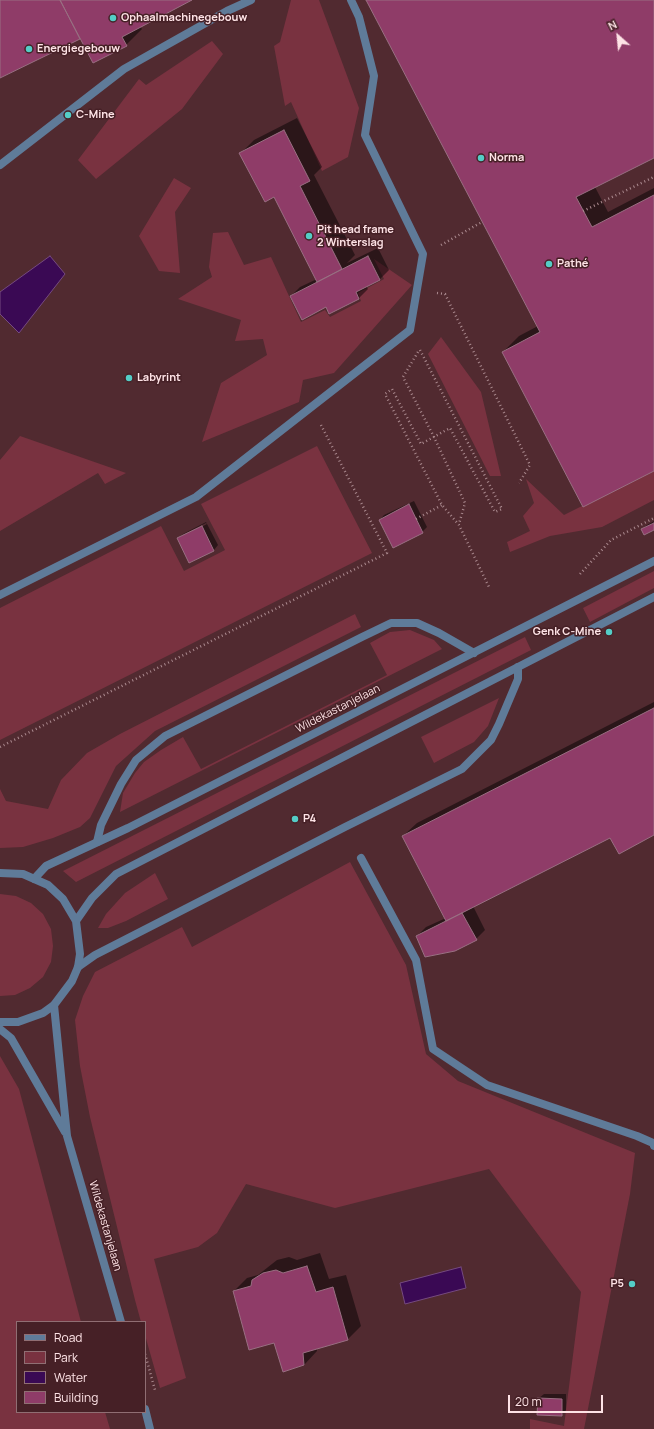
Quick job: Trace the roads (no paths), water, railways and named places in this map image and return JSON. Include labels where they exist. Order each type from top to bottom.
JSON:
[{"type":"street","points":[[0,166],[124,69],[227,11],[251,0]]},
{"type":"street","points":[[0,595],[196,497],[410,330],[424,254],[366,135],[374,76],[359,17],[351,0]]},
{"type":"street","name":"Wildekastanjelaan","points":[[34,879],[46,866],[128,828],[654,561]]},
{"type":"street","points":[[76,921],[92,898],[116,874],[654,597]]},
{"type":"street","points":[[97,842],[101,825],[121,784],[136,760],[165,736],[355,640],[391,623],[417,623],[439,633],[474,653]]},
{"type":"street","points":[[78,967],[95,955],[462,769],[491,740],[518,679],[518,667]]},
{"type":"street","points":[[361,858],[416,960],[432,1049],[486,1085],[637,1136],[653,1143],[654,1146]]},
{"type":"street","points":[[0,873],[23,874],[48,885],[63,899],[76,921],[80,954],[78,967],[72,981],[54,1005],[43,1013],[18,1022],[0,1022]]},
{"type":"street","name":"Wildekastanjelaan","points":[[54,1005],[67,1136],[121,1321]]},
{"type":"street","name":"Wildekastanjelaan","points":[[0,1028],[11,1038],[67,1136]]},
{"type":"street","points":[[146,1413],[150,1429]]},
{"type":"water","points":[[50,256],[65,274],[19,333],[0,314],[0,292]]},
{"type":"water","points":[[461,1267],[466,1288],[405,1304],[400,1283]]},
{"type":"place","name":"Ophaalmachinegebouw","points":[[113,18]]},
{"type":"place","name":"Energiegebouw","points":[[29,49]]},
{"type":"place","name":"C-Mine","points":[[68,115]]},
{"type":"place","name":"Norma","points":[[481,158]]},
{"type":"place","name":"Pit head frame 2 Winterslag","points":[[309,236]]},
{"type":"place","name":"Pathé","points":[[549,264]]},
{"type":"place","name":"Labyrint","points":[[129,378]]},
{"type":"place","name":"Genk C-Mine","points":[[609,632]]},
{"type":"place","name":"P4","points":[[295,819]]},
{"type":"place","name":"P5","points":[[632,1284]]}]
